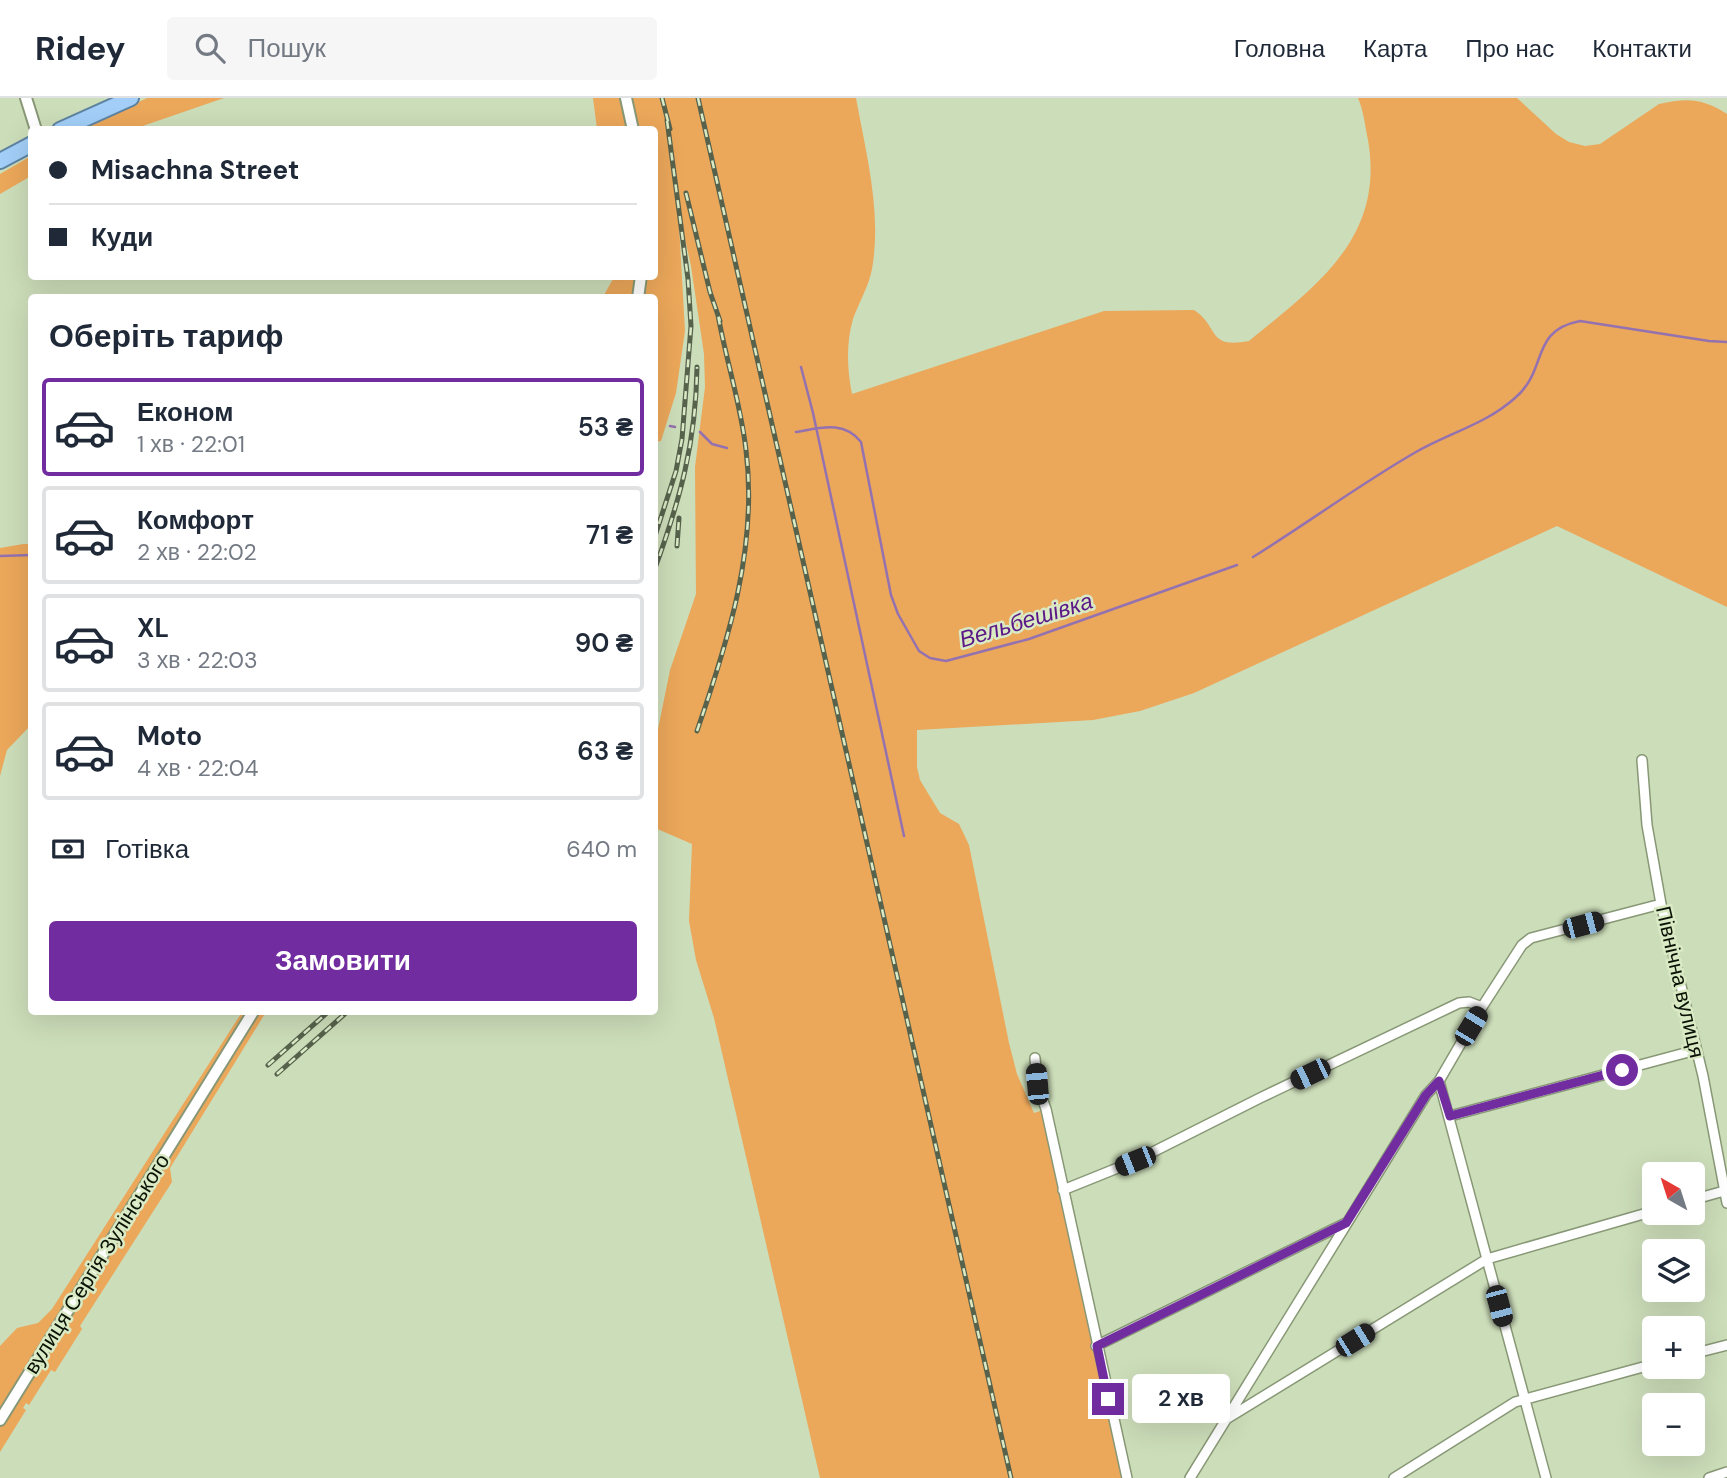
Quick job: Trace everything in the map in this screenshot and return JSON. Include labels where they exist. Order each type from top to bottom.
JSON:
[{"type":"highway","points":[[69,126],[131,98]]},
{"type":"highway","points":[[0,161],[28,146]]},
{"type":"street","points":[[26,98],[35,126]]},
{"type":"street","points":[[626,98],[632,126]]},
{"type":"street","name":"Північна вулиця","points":[[1642,760],[1647,825],[1661,904],[1703,1076],[1727,1203]]},
{"type":"street","points":[[1190,1478],[1426,1095],[1439,1081],[1482,1007],[1527,940],[1661,904]]},
{"type":"street","points":[[1063,1190],[1135,1161],[1459,1003],[1468,1002],[1482,1007]]},
{"type":"street","name":"вулиця Сергія Зулінського","points":[[0,1420],[251,1015]]},
{"type":"street","points":[[1450,1116],[1696,1050]]},
{"type":"street","points":[[1035,1058],[1037,1084],[1046,1109],[1126,1478]]},
{"type":"street","points":[[1439,1081],[1546,1478]]},
{"type":"street","points":[[1705,1196],[1724,1191]]},
{"type":"street","points":[[1224,1420],[1487,1259],[1642,1214]]},
{"type":"street","points":[[1097,1346],[1346,1223]]},
{"type":"street","points":[[1705,1351],[1727,1345]]},
{"type":"street","points":[[1394,1478],[1525,1398],[1642,1367]]},
{"type":"street","points":[[1709,1478],[1727,1472]]},
{"type":"shaded area","points":[[147,98],[224,98],[143,126],[90,126]]},
{"type":"shaded area","points":[[593,98],[856,98],[874,205],[875,248],[871,275],[853,319],[849,337],[848,366],[852,394],[1104,311],[1194,310],[1220,339],[1235,343],[1249,341],[1321,279],[1340,257],[1355,232],[1366,205],[1371,175],[1368,140],[1358,98],[1517,98],[1556,134],[1569,142],[1585,146],[1600,144],[1659,104],[1678,101],[1702,102],[1727,114],[1727,607],[1557,526],[1194,693],[1140,711],[1093,720],[917,730],[917,767],[920,780],[940,813],[959,824],[969,845],[1017,1074],[1034,1113],[1046,1109],[1127,1478],[820,1478],[714,1018],[696,960],[689,921],[692,844],[658,829],[658,729],[670,670],[696,594],[695,467],[705,387],[704,354],[691,266],[678,207],[685,331],[676,393],[661,441],[658,442],[658,294],[605,294],[612,280],[658,280],[658,126],[597,126]]},
{"type":"shaded area","points":[[28,158],[28,178],[0,194],[0,174]]},
{"type":"shaded area","points":[[28,544],[28,728],[7,750],[0,776],[0,548]]},
{"type":"shaded area","points":[[240,1015],[264,1015],[170,1168],[172,1182],[80,1326],[82,1329],[55,1372],[51,1370],[29,1405],[26,1403],[23,1408],[26,1410],[0,1452],[0,1346],[17,1328],[38,1323],[52,1309]]},
{"type":"waterway","name":"Вельбешівка","points":[[1253,557],[1395,464],[1480,422],[1504,407],[1525,387],[1546,342],[1564,326],[1580,321],[1727,342]]},
{"type":"waterway","points":[[801,367],[904,836]]},
{"type":"waterway","name":"Вельбешівка","points":[[670,426],[675,427]]},
{"type":"waterway","name":"Вельбешівка","points":[[796,432],[839,428],[854,435],[861,442],[891,595],[898,614],[919,651],[930,658],[946,661],[1029,639],[1237,565]]},
{"type":"waterway","name":"Вельбешівка","points":[[700,432],[712,444],[727,448]]},
{"type":"waterway","name":"Вельбешівка","points":[[0,556],[28,555]]},
{"type":"railway","points":[[662,98],[670,129]]},
{"type":"railway","points":[[698,98],[1011,1478]]},
{"type":"railway","points":[[658,527],[676,471],[682,439],[691,326],[688,279],[667,120]]},
{"type":"railway","points":[[686,193],[710,292],[720,321]]},
{"type":"railway","points":[[697,731],[738,594],[748,523],[749,487],[744,433],[718,315]]},
{"type":"railway","points":[[658,560],[685,471],[694,421],[697,367]]},
{"type":"railway","points":[[677,546],[679,518]]},
{"type":"railway","points":[[268,1065],[325,1015]]},
{"type":"railway","points":[[277,1074],[344,1015]]},
{"type":"route","points":[[1108,1399],[1097,1346],[1346,1223],[1426,1095],[1439,1081],[1450,1116],[1622,1070]]}]
